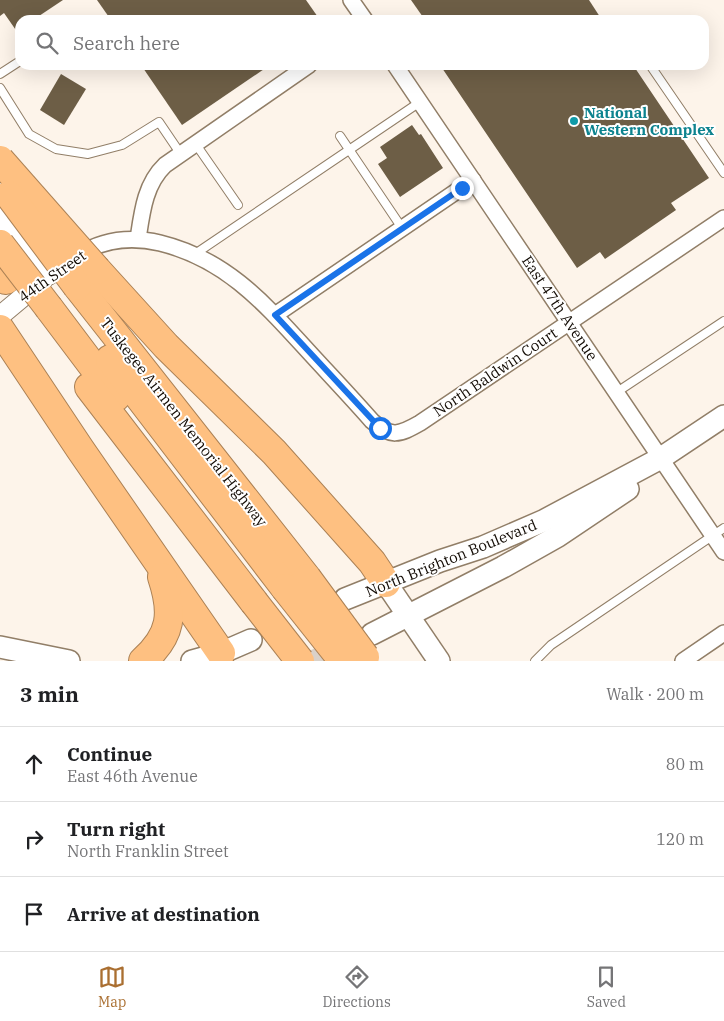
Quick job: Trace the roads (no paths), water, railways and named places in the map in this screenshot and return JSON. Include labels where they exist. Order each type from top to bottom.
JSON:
[{"type":"highway","points":[[0,160],[62,292]]},
{"type":"highway","name":"Tuskegee Airmen Memorial Highway","points":[[0,182],[62,292],[279,591],[362,653]]},
{"type":"highway","points":[[0,209],[62,292]]},
{"type":"highway","points":[[0,244],[62,292],[161,340],[274,452],[372,562],[386,583]]},
{"type":"highway","name":"Tuskegee Airmen Memorial Highway","points":[[0,272],[62,292],[279,591],[300,661]]},
{"type":"highway","points":[[2,328],[154,556],[224,657]]},
{"type":"highway","points":[[143,661],[158,647],[169,621],[166,590],[154,556]]},
{"type":"highway","points":[[279,591],[320,661]]},
{"type":"main road","name":"North Brighton Boulevard","points":[[345,600],[440,561],[483,547],[542,521],[661,458],[724,416]]},
{"type":"main road","name":"North Brighton Boulevard","points":[[362,653],[408,616],[566,532],[624,492],[661,458]]},
{"type":"main road","points":[[386,583],[439,661]]},
{"type":"main road","points":[[192,661],[224,657],[251,640]]},
{"type":"main road","points":[[0,647],[69,661]]},
{"type":"street","points":[[351,0],[362,15]]},
{"type":"street","points":[[138,239],[141,217],[152,180],[165,165],[302,70]]},
{"type":"street","name":"East 47th Avenue","points":[[398,70],[661,458],[718,531],[724,552]]},
{"type":"street","points":[[275,315],[473,180]]},
{"type":"street","points":[[0,189],[41,250],[62,292]]},
{"type":"street","points":[[0,214],[29,258],[62,292]]},
{"type":"street","name":"North Baldwin Court","points":[[387,432],[393,434],[405,432],[724,218]]},
{"type":"street","name":"44th Street","points":[[2,328],[62,292],[82,253],[98,245],[116,240],[138,239],[172,246],[195,254],[223,270],[252,292],[372,421],[387,432]]},
{"type":"street","points":[[683,661],[724,633]]},
{"type":"lane","points":[[0,74],[15,64]]},
{"type":"lane","points":[[653,70],[724,173]]},
{"type":"lane","points":[[0,88],[29,134],[56,149],[88,154],[96,152],[122,145],[159,122],[180,153]]},
{"type":"lane","points":[[195,254],[420,102]]},
{"type":"lane","points":[[340,136],[402,228]]},
{"type":"lane","points":[[195,143],[238,205]]},
{"type":"lane","points":[[618,392],[724,321]]},
{"type":"lane","points":[[535,661],[551,645],[718,531]]},
{"type":"tunnel","points":[[312,661],[348,645]]},
{"type":"place","name":"National Western Complex","points":[[574,121]]}]
